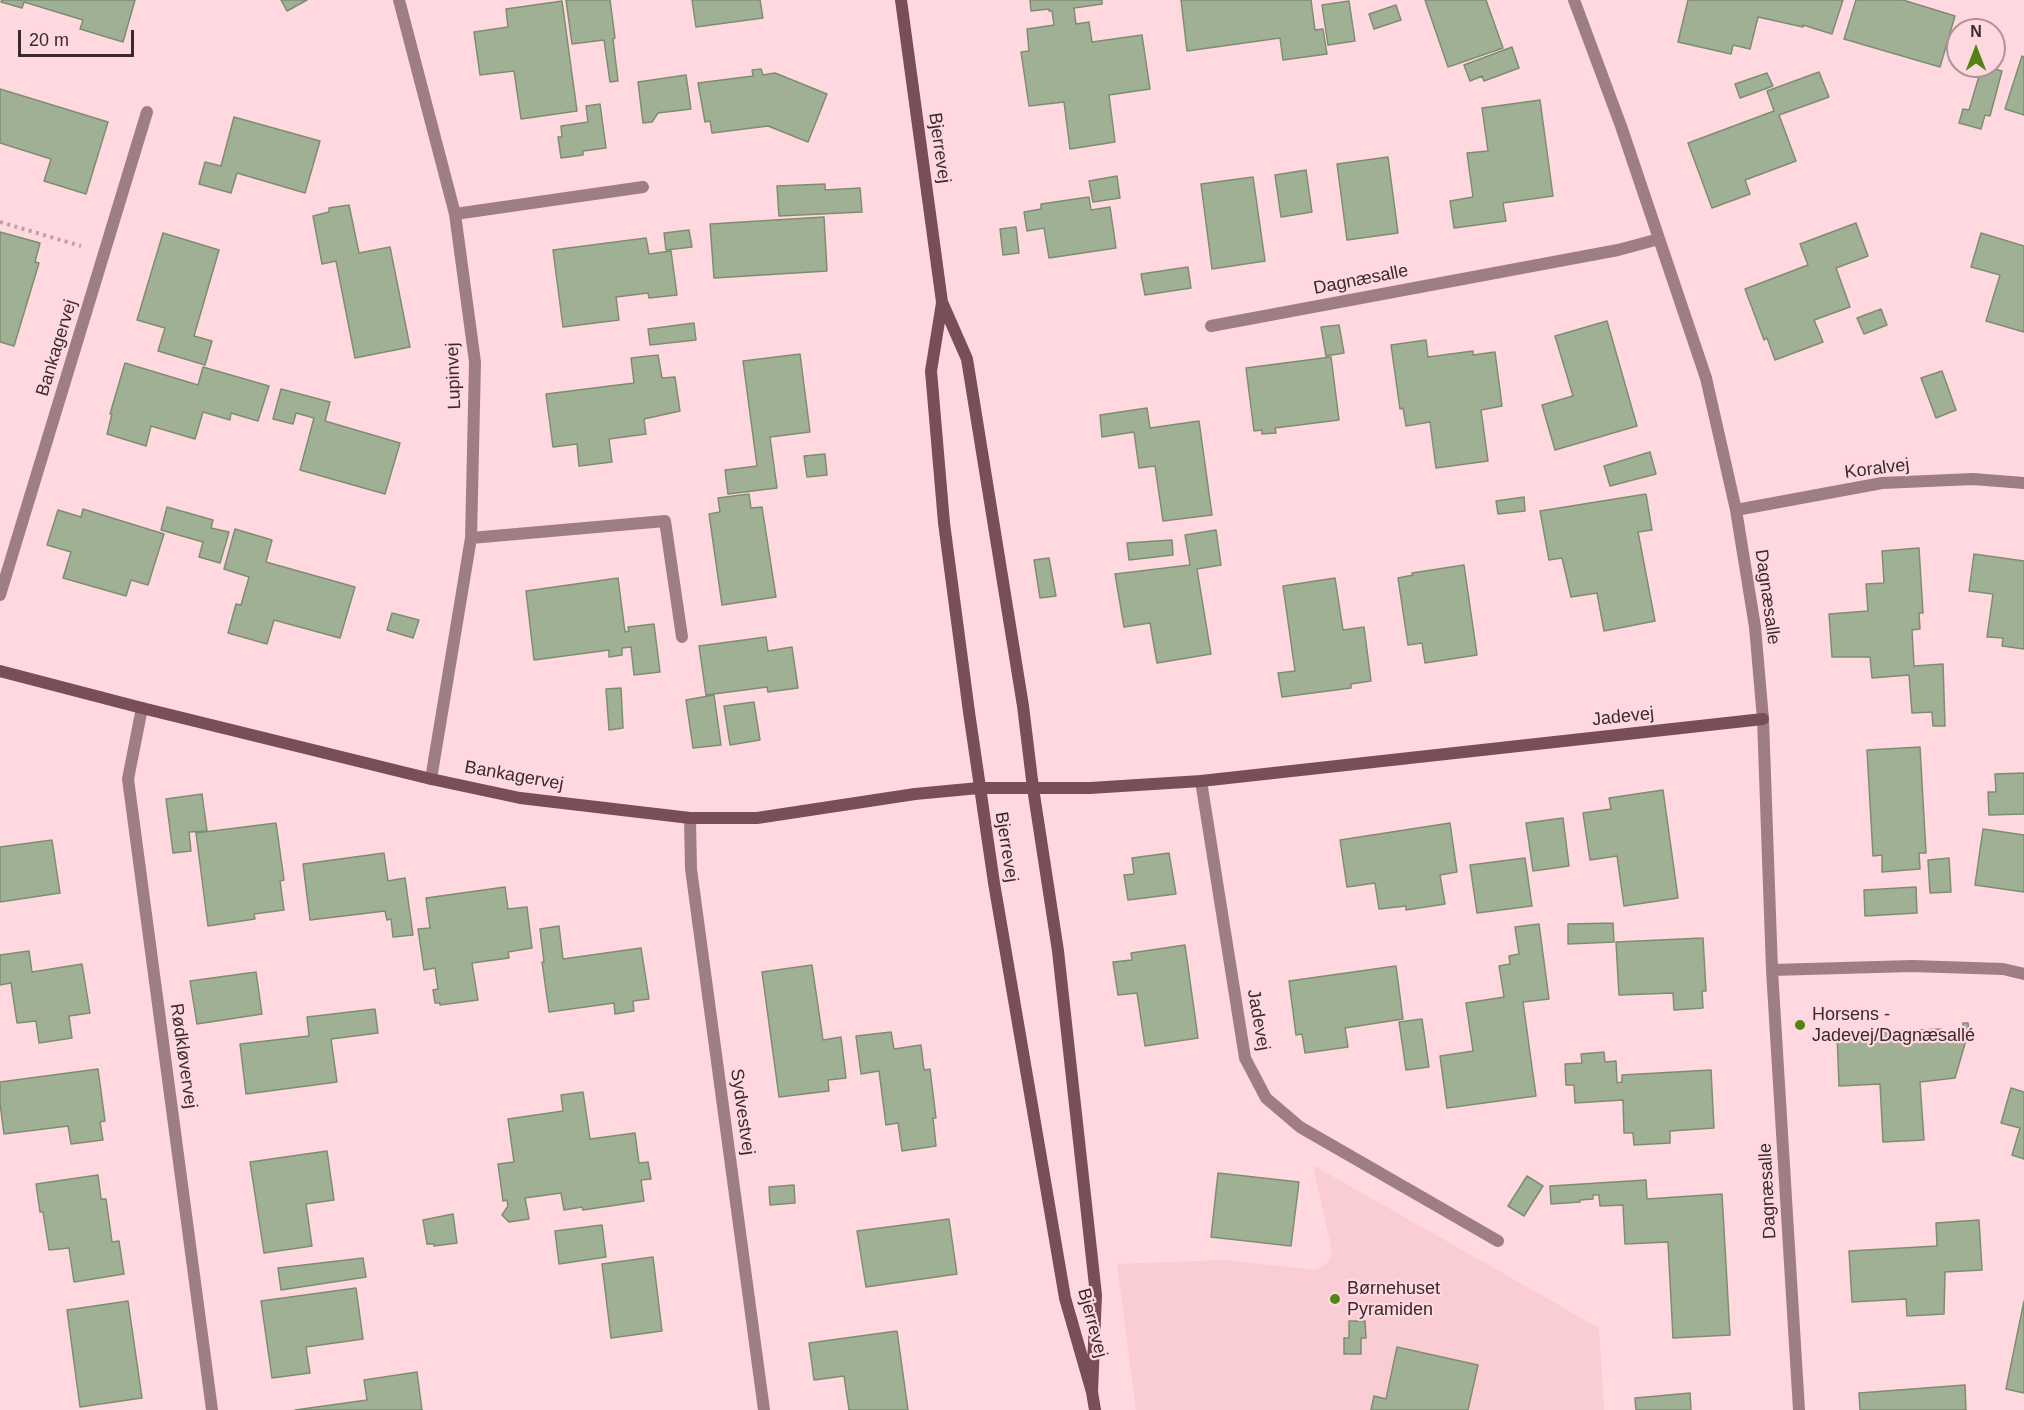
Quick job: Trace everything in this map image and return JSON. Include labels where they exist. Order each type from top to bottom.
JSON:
[{"type":"street","name":"Lupinvej","points":[[399,0],[455,214],[475,362],[471,538],[431,779]]},
{"type":"street","name":"Bjerrevej","points":[[901,0],[942,302],[967,359],[1023,706],[1058,951],[1096,1295],[1092,1392]]},
{"type":"street","name":"Dagnæsalle","points":[[1574,0],[1621,126],[1706,378],[1736,510],[1755,627],[1763,719],[1772,970],[1799,1410]]},
{"type":"street","name":"Bankagervej","points":[[0,595],[147,112]]},
{"type":"street","points":[[455,214],[644,187]]},
{"type":"street","name":"Dagnæsalle","points":[[1211,326],[1618,250],[1659,239]]},
{"type":"street","name":"Bjerrevej","points":[[942,302],[931,371],[944,523],[979,789],[1065,1298],[1095,1410]]},
{"type":"street","name":"Koralvej","points":[[1736,510],[1882,483],[1973,479],[2024,483]]},
{"type":"street","points":[[471,538],[665,521],[682,636]]},
{"type":"street","name":"Bankagervej","points":[[0,671],[431,779],[520,798],[690,818],[757,818],[915,794],[1033,788]]},
{"type":"street","name":"Rødkløvervej","points":[[142,708],[128,779],[212,1410]]},
{"type":"street","name":"Jadevej","points":[[1033,788],[1108,787],[1201,781],[1763,719]]},
{"type":"street","name":"Jadevej","points":[[1201,781],[1245,1058],[1266,1098],[1300,1127],[1498,1240]]},
{"type":"street","name":"Sydvestvej","points":[[690,818],[691,869],[764,1410]]},
{"type":"street","points":[[1772,970],[1912,966],[2003,969],[2024,974]]},
{"type":"path","points":[[0,222],[105,252]]},
{"type":"shaded area","name":"Børnehuset Pyramiden","points":[[1313,1165],[1599,1328],[1604,1410],[1136,1410],[1117,1264],[1225,1260],[1316,1270],[1328,1263],[1332,1252]]},
{"type":"building","points":[[2,0],[135,0],[123,42],[80,29],[83,20],[24,2],[22,8],[1,2]]},
{"type":"building","points":[[281,0],[307,0],[287,11]]},
{"type":"building","points":[[566,0],[610,0],[618,81],[610,82],[604,40],[572,44]]},
{"type":"building","points":[[692,0],[760,0],[763,18],[696,27]]},
{"type":"building","points":[[1030,0],[1102,0],[1102,4],[1074,8],[1076,24],[1089,22],[1092,42],[1142,35],[1150,89],[1109,95],[1115,142],[1070,149],[1064,102],[1029,106],[1021,52],[1029,51],[1027,29],[1054,25],[1052,11],[1049,9],[1031,11]]},
{"type":"building","points":[[1181,0],[1311,0],[1315,30],[1323,29],[1327,54],[1283,60],[1280,38],[1187,51]]},
{"type":"building","points":[[1425,0],[1486,0],[1503,48],[1448,67]]},
{"type":"building","points":[[1688,0],[1843,0],[1832,34],[1803,25],[1803,27],[1758,17],[1750,49],[1733,45],[1731,54],[1678,42]]},
{"type":"building","points":[[1856,0],[1903,0],[1955,16],[1954,18],[1946,18],[1946,47],[1940,67],[1844,39]]},
{"type":"building","points":[[562,1],[577,111],[521,119],[514,71],[480,75],[474,32],[508,27],[506,9]]},
{"type":"building","points":[[1349,1],[1355,41],[1328,45],[1322,5]]},
{"type":"building","points":[[1396,5],[1401,20],[1374,29],[1369,14]]},
{"type":"building","points":[[1512,47],[1519,68],[1484,81],[1482,76],[1470,81],[1464,65]]},
{"type":"building","points":[[2022,56],[2024,57],[2024,115],[2005,109]]},
{"type":"building","points":[[761,69],[763,75],[775,73],[827,94],[808,142],[768,126],[712,133],[710,121],[705,122],[698,83],[753,76],[752,70]]},
{"type":"building","points":[[1819,72],[1829,97],[1779,115],[1796,161],[1745,180],[1750,194],[1712,208],[1688,143],[1774,111],[1767,91]]},
{"type":"building","points":[[1767,73],[1773,86],[1740,98],[1735,84]]},
{"type":"building","points":[[686,75],[691,109],[658,113],[652,122],[643,123],[638,82]]},
{"type":"building","points":[[1978,78],[2000,78],[1990,116],[1985,115],[1981,129],[1959,123],[1963,109],[1969,110]]},
{"type":"building","points":[[0,89],[108,122],[86,194],[44,181],[51,159],[0,143]]},
{"type":"building","points":[[1540,100],[1553,196],[1503,203],[1506,221],[1454,228],[1450,201],[1473,197],[1467,153],[1488,151],[1482,108]]},
{"type":"building","points":[[600,104],[606,148],[583,151],[583,155],[561,158],[558,137],[562,137],[561,126],[588,122],[586,106]]},
{"type":"building","points":[[234,117],[320,141],[305,193],[237,173],[231,193],[199,184],[205,162],[221,166]]},
{"type":"building","points":[[1388,157],[1398,233],[1347,240],[1337,164]]},
{"type":"building","points":[[1306,170],[1312,212],[1281,217],[1275,175]]},
{"type":"building","points":[[1117,176],[1120,198],[1093,202],[1089,181]]},
{"type":"building","points":[[1253,177],[1265,261],[1212,269],[1201,184]]},
{"type":"building","points":[[825,184],[825,190],[860,188],[862,212],[779,216],[777,186]]},
{"type":"building","points":[[1089,197],[1091,210],[1110,207],[1116,248],[1049,258],[1044,228],[1027,231],[1024,212],[1041,209],[1041,204]]},
{"type":"building","points":[[349,205],[359,253],[390,247],[410,347],[355,358],[336,261],[322,264],[313,216],[329,212],[329,208]]},
{"type":"building","points":[[824,217],[827,271],[714,278],[710,224]]},
{"type":"building","points":[[1856,223],[1868,256],[1836,268],[1850,307],[1814,320],[1823,342],[1775,360],[1767,338],[1764,340],[1745,289],[1808,265],[1800,244]]},
{"type":"building","points":[[1016,227],[1019,253],[1003,255],[1000,229]]},
{"type":"building","points":[[689,230],[692,247],[666,250],[664,233]]},
{"type":"building","points":[[0,232],[40,243],[35,262],[39,263],[14,346],[0,342]]},
{"type":"building","points":[[163,233],[219,250],[194,336],[212,341],[205,365],[158,351],[165,328],[137,320]]},
{"type":"building","points":[[1981,233],[2024,246],[2024,332],[1986,321],[2000,275],[1971,267]]},
{"type":"building","points":[[646,238],[649,254],[671,251],[677,295],[649,298],[648,293],[616,297],[619,320],[563,327],[553,250]]},
{"type":"building","points":[[1188,267],[1191,288],[1145,295],[1141,274]]},
{"type":"building","points":[[1881,309],[1887,325],[1864,334],[1857,318]]},
{"type":"building","points":[[1607,321],[1637,426],[1555,450],[1542,405],[1573,396],[1555,336]]},
{"type":"building","points":[[694,323],[696,340],[650,345],[648,329]]},
{"type":"building","points":[[1339,325],[1344,353],[1326,356],[1321,327]]},
{"type":"building","points":[[1426,340],[1428,357],[1473,351],[1473,355],[1495,352],[1502,406],[1481,410],[1488,461],[1436,468],[1430,422],[1406,426],[1403,408],[1400,409],[1391,345]]},
{"type":"building","points":[[800,354],[810,432],[770,437],[777,488],[728,494],[725,470],[757,466],[743,361]]},
{"type":"building","points":[[658,355],[662,378],[675,377],[680,411],[644,419],[646,434],[609,439],[612,462],[579,466],[577,444],[553,447],[546,394],[634,383],[631,358]]},
{"type":"building","points":[[1331,357],[1339,420],[1275,428],[1276,433],[1262,434],[1262,430],[1254,431],[1246,368]]},
{"type":"building","points":[[125,363],[198,385],[203,367],[269,386],[258,421],[231,413],[230,420],[203,412],[195,439],[151,426],[146,446],[107,434],[112,414],[110,414]]},
{"type":"building","points":[[1942,371],[1956,410],[1936,418],[1921,378]]},
{"type":"building","points":[[281,389],[330,402],[325,421],[400,443],[385,494],[300,470],[314,418],[296,413],[293,424],[273,419]]},
{"type":"building","points":[[1147,408],[1150,428],[1199,421],[1212,515],[1163,521],[1155,466],[1139,468],[1134,432],[1102,437],[1100,415]]},
{"type":"building","points":[[1650,452],[1656,474],[1610,486],[1604,466]]},
{"type":"building","points":[[825,454],[827,475],[807,477],[804,456]]},
{"type":"building","points":[[749,494],[751,508],[762,507],[776,597],[722,605],[709,514],[720,512],[718,498]]},
{"type":"building","points":[[1646,494],[1652,530],[1638,532],[1655,621],[1604,631],[1597,593],[1571,597],[1562,558],[1549,560],[1540,511]]},
{"type":"building","points":[[1524,497],[1525,511],[1498,514],[1496,501]]},
{"type":"building","points":[[167,507],[213,520],[211,528],[229,532],[220,563],[199,557],[203,542],[161,530]]},
{"type":"building","points":[[83,509],[164,534],[148,585],[131,580],[126,596],[63,578],[71,552],[47,545],[58,510],[81,517]]},
{"type":"building","points":[[235,529],[272,540],[266,562],[355,587],[340,638],[274,620],[267,644],[228,633],[236,604],[241,605],[249,577],[224,569]]},
{"type":"building","points":[[1216,530],[1221,565],[1197,569],[1211,654],[1157,663],[1150,623],[1124,627],[1115,574],[1190,565],[1185,535]]},
{"type":"building","points":[[1172,540],[1173,555],[1129,560],[1127,543]]},
{"type":"building","points":[[1919,548],[1923,613],[1919,613],[1920,629],[1912,630],[1914,666],[1943,664],[1945,726],[1933,726],[1932,712],[1912,713],[1909,675],[1872,678],[1870,657],[1832,657],[1829,614],[1868,611],[1866,584],[1884,583],[1882,551]]},
{"type":"building","points":[[1974,554],[2024,561],[2024,649],[2002,646],[2003,638],[1987,637],[1993,594],[1969,591]]},
{"type":"building","points":[[1049,558],[1056,596],[1040,598],[1034,560]]},
{"type":"building","points":[[1464,565],[1477,655],[1425,663],[1422,643],[1408,645],[1398,578],[1413,575],[1412,573]]},
{"type":"building","points":[[618,578],[625,632],[629,631],[628,627],[654,624],[660,672],[634,675],[631,647],[622,648],[622,655],[609,657],[609,650],[534,660],[526,591]]},
{"type":"building","points":[[1335,578],[1343,630],[1364,627],[1371,681],[1351,684],[1351,688],[1282,697],[1278,673],[1295,671],[1283,586]]},
{"type":"building","points":[[392,613],[419,620],[413,638],[387,630]]},
{"type":"building","points":[[766,637],[768,651],[792,647],[798,688],[768,692],[767,687],[706,695],[699,646]]},
{"type":"building","points":[[621,688],[623,728],[609,730],[606,689]]},
{"type":"building","points":[[714,695],[721,745],[693,748],[686,700]]},
{"type":"building","points":[[754,702],[760,740],[730,745],[724,706]]},
{"type":"building","points":[[1920,747],[1926,853],[1919,853],[1920,869],[1882,872],[1882,855],[1873,856],[1867,750]]},
{"type":"building","points":[[2024,773],[2024,814],[1989,815],[1988,792],[1996,792],[1995,774]]},
{"type":"building","points":[[1663,790],[1678,898],[1624,906],[1617,856],[1590,860],[1583,813],[1611,809],[1609,798]]},
{"type":"building","points":[[202,794],[207,831],[189,832],[191,851],[173,853],[166,799]]},
{"type":"building","points":[[1563,818],[1569,866],[1533,871],[1526,823]]},
{"type":"building","points":[[276,823],[284,880],[280,881],[284,910],[254,914],[255,919],[208,926],[196,833]]},
{"type":"building","points":[[1450,823],[1457,872],[1440,875],[1445,904],[1406,910],[1406,906],[1379,909],[1375,883],[1347,887],[1340,840]]},
{"type":"building","points":[[1983,829],[2024,835],[2024,892],[1975,885]]},
{"type":"building","points":[[52,840],[60,893],[0,902],[0,847]]},
{"type":"building","points":[[384,853],[388,881],[405,878],[413,935],[393,937],[391,919],[387,920],[385,911],[310,920],[303,864]]},
{"type":"building","points":[[1169,853],[1176,894],[1128,900],[1124,875],[1134,874],[1132,858]]},
{"type":"building","points":[[1525,858],[1532,906],[1477,913],[1470,865]]},
{"type":"building","points":[[1949,858],[1951,892],[1930,893],[1928,860]]},
{"type":"building","points":[[505,887],[508,909],[527,907],[532,948],[508,952],[509,958],[472,963],[478,1000],[440,1005],[440,1003],[435,1003],[433,990],[438,989],[435,968],[424,970],[418,929],[430,928],[426,898]]},
{"type":"building","points":[[1916,887],[1917,913],[1865,916],[1864,890]]},
{"type":"building","points":[[1613,923],[1614,942],[1568,944],[1568,924]]},
{"type":"building","points":[[1539,924],[1549,999],[1523,1002],[1536,1096],[1447,1108],[1440,1056],[1473,1051],[1466,1003],[1504,997],[1499,966],[1510,964],[1509,956],[1519,954],[1515,927]]},
{"type":"building","points":[[559,926],[563,959],[641,948],[649,999],[633,1001],[634,1011],[615,1014],[614,1003],[549,1012],[540,929]]},
{"type":"building","points":[[1703,938],[1706,991],[1702,991],[1703,1008],[1674,1010],[1673,993],[1619,995],[1616,942]]},
{"type":"building","points":[[1185,945],[1198,1038],[1145,1046],[1137,993],[1118,995],[1113,962],[1132,960],[1131,953]]},
{"type":"building","points":[[29,951],[32,972],[82,964],[90,1013],[69,1016],[72,1038],[39,1043],[36,1021],[17,1023],[11,983],[0,985],[0,955]]},
{"type":"building","points":[[812,965],[823,1040],[841,1037],[846,1078],[828,1080],[829,1091],[779,1097],[762,972]]},
{"type":"building","points":[[1396,966],[1403,1019],[1345,1028],[1348,1047],[1305,1053],[1302,1034],[1296,1035],[1289,981]]},
{"type":"building","points":[[256,972],[262,1014],[197,1024],[190,981]]},
{"type":"building","points":[[375,1009],[378,1033],[331,1039],[337,1082],[246,1094],[240,1044],[309,1036],[307,1017]]},
{"type":"building","points":[[1422,1019],[1429,1067],[1406,1070],[1399,1022]]},
{"type":"building","points":[[1963,1023],[1968,1023],[1969,1030],[1955,1078],[1920,1082],[1924,1140],[1883,1142],[1880,1084],[1839,1086],[1837,1034],[1941,1029],[1941,1032],[1963,1030]]},
{"type":"building","points":[[891,1032],[894,1049],[921,1045],[924,1070],[930,1069],[936,1118],[933,1118],[936,1146],[902,1151],[898,1123],[886,1125],[879,1071],[861,1074],[856,1036]]},
{"type":"building","points":[[1604,1052],[1605,1062],[1616,1061],[1617,1083],[1622,1082],[1622,1075],[1711,1070],[1714,1128],[1670,1131],[1670,1143],[1634,1145],[1633,1133],[1624,1133],[1623,1100],[1575,1103],[1574,1085],[1566,1085],[1565,1064],[1582,1063],[1581,1054]]},
{"type":"building","points":[[98,1069],[105,1121],[100,1122],[103,1140],[71,1144],[68,1126],[4,1134],[0,1082]]},
{"type":"building","points":[[2011,1088],[2024,1092],[2024,1159],[2012,1155],[2020,1128],[2001,1123]]},
{"type":"building","points":[[583,1092],[590,1139],[635,1133],[639,1163],[648,1162],[651,1179],[641,1180],[644,1201],[583,1210],[582,1207],[564,1210],[561,1193],[525,1198],[529,1219],[509,1222],[502,1215],[508,1206],[507,1200],[503,1201],[498,1164],[514,1162],[508,1119],[563,1111],[561,1095]]},
{"type":"building","points":[[327,1151],[334,1200],[306,1204],[312,1246],[264,1253],[250,1162]]},
{"type":"building","points":[[1218,1173],[1299,1182],[1291,1246],[1211,1237]]},
{"type":"building","points":[[98,1175],[101,1199],[106,1199],[112,1242],[119,1241],[124,1274],[74,1282],[69,1248],[49,1250],[36,1184]]},
{"type":"building","points":[[1527,1176],[1543,1186],[1524,1216],[1508,1206]]},
{"type":"building","points":[[1646,1180],[1647,1199],[1722,1194],[1730,1335],[1673,1338],[1668,1242],[1625,1244],[1623,1205],[1600,1206],[1599,1195],[1593,1195],[1593,1199],[1580,1200],[1580,1202],[1551,1204],[1550,1186]]},
{"type":"building","points":[[794,1185],[795,1203],[770,1205],[769,1187]]},
{"type":"building","points":[[453,1214],[457,1243],[434,1246],[434,1244],[427,1244],[423,1220]]},
{"type":"building","points":[[949,1219],[957,1274],[866,1287],[857,1231]]},
{"type":"building","points":[[1979,1220],[1982,1270],[1945,1272],[1944,1314],[1907,1316],[1906,1299],[1852,1302],[1849,1251],[1937,1246],[1936,1223]]},
{"type":"building","points":[[602,1225],[606,1257],[559,1264],[555,1231]]},
{"type":"building","points":[[653,1257],[662,1331],[611,1338],[602,1264]]},
{"type":"building","points":[[363,1258],[366,1277],[281,1290],[278,1268]]},
{"type":"building","points":[[356,1288],[363,1339],[306,1347],[310,1373],[272,1378],[261,1301]]},
{"type":"building","points":[[128,1301],[142,1398],[80,1407],[67,1310]]},
{"type":"building","points":[[2024,1301],[2024,1393],[2006,1389]]},
{"type":"building","points":[[1349,1321],[1365,1321],[1366,1338],[1361,1338],[1361,1354],[1344,1354],[1344,1338],[1349,1338]]},
{"type":"building","points":[[897,1331],[908,1410],[849,1410],[844,1376],[814,1380],[809,1343]]},
{"type":"building","points":[[1397,1347],[1478,1365],[1468,1410],[1371,1410],[1374,1396],[1386,1399]]},
{"type":"building","points":[[417,1372],[422,1410],[295,1410],[367,1400],[364,1380]]},
{"type":"building","points":[[1965,1385],[1966,1410],[1860,1410],[1859,1393]]},
{"type":"building","points":[[1690,1393],[1691,1410],[1636,1410],[1635,1398]]},
{"type":"place","name":"Horsens - Jadevej/Dagnæsallé","points":[[1800,1025]]},
{"type":"place","name":"Børnehuset Pyramiden","points":[[1335,1299]]}]
